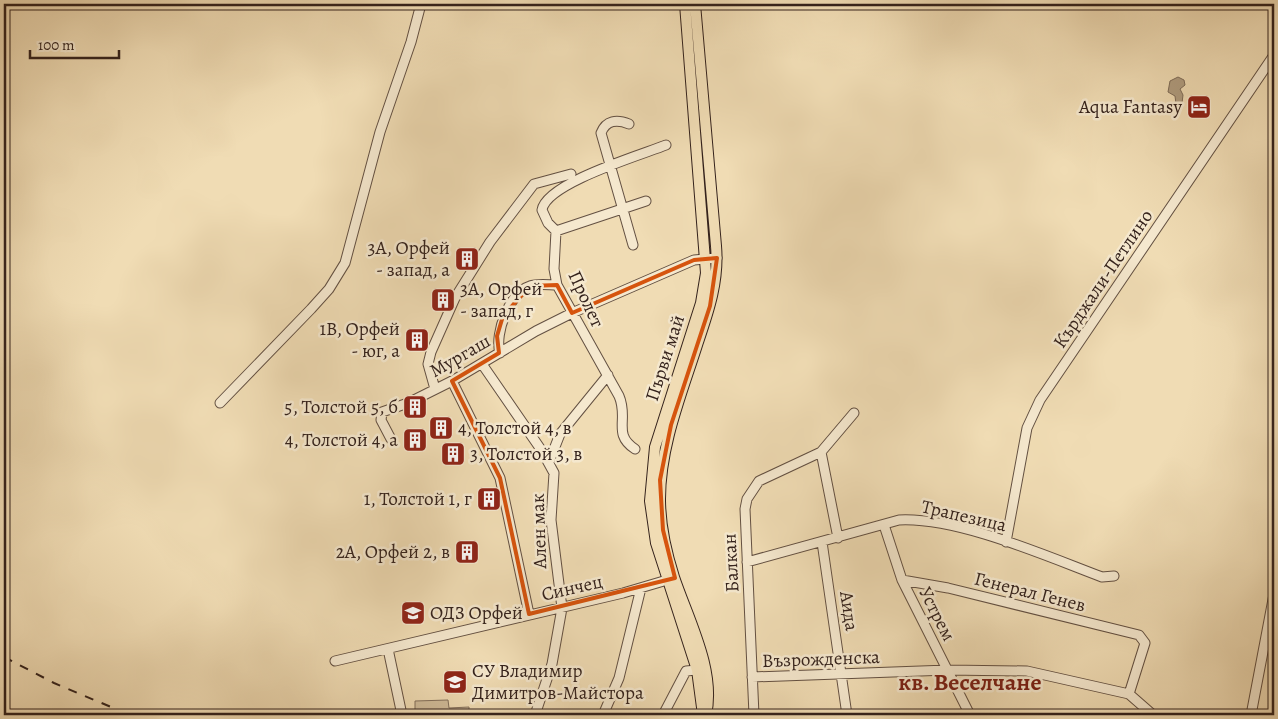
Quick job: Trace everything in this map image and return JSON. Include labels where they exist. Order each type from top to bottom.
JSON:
[{"type":"main road","name":"Първи май","points":[[685,4],[693,130],[706,273],[701,303],[662,422],[654,457],[650,501],[651,518],[671,579],[703,664],[708,705],[704,715]]},
{"type":"main road","name":"Първи май","points":[[694,4],[717,258],[710,306],[671,425],[660,480],[663,530],[671,579],[697,670],[704,715]]},
{"type":"street","points":[[220,403],[329,289],[345,263],[380,132],[408,50],[421,4]]},
{"type":"street","name":"Кърджали-Петлино","points":[[1006,542],[1027,428],[1040,400],[1274,56]]},
{"type":"street","points":[[629,124],[614,121],[603,127],[602,139],[633,245]]},
{"type":"street","points":[[646,201],[556,231],[543,216],[542,210],[545,202],[572,182],[666,145]]},
{"type":"street","points":[[436,389],[428,364],[430,352],[455,298],[480,258],[534,184],[571,174]]},
{"type":"street","name":"Пролет","points":[[556,231],[554,269],[557,285],[608,375],[622,404],[622,437],[625,443],[635,449]]},
{"type":"street","name":"Мургаш","points":[[391,439],[381,420],[382,412],[452,381],[572,313],[694,260],[717,258]]},
{"type":"street","points":[[500,353],[497,336],[500,325],[517,296],[530,286],[557,285]]},
{"type":"street","name":"Ален мак","points":[[482,364],[549,462],[554,473],[551,520],[562,608],[552,664],[535,715]]},
{"type":"street","points":[[549,462],[560,434],[608,375]]},
{"type":"street","points":[[452,381],[500,478],[529,614]]},
{"type":"street","points":[[838,538],[821,452],[854,413]]},
{"type":"street","name":"Балкан","points":[[754,715],[745,509],[747,499],[759,481],[821,452]]},
{"type":"street","name":"Трапезица","points":[[747,562],[900,520],[925,521],[1006,542],[1102,577],[1114,576]]},
{"type":"street","name":"Устрем","points":[[884,525],[902,580],[970,715]]},
{"type":"street","name":"Аида","points":[[822,542],[847,715]]},
{"type":"street","name":"Синчец","points":[[335,661],[529,614],[562,608],[671,579]]},
{"type":"street","name":"Генерал Генев","points":[[902,580],[948,588],[1139,635],[1145,643],[1129,694]]},
{"type":"street","points":[[603,715],[619,678],[641,588]]},
{"type":"street","points":[[1251,715],[1274,594]]},
{"type":"street","points":[[388,649],[402,715]]},
{"type":"street","points":[[663,715],[686,671],[697,670]]},
{"type":"street","name":"Възрожденска","points":[[752,677],[948,670],[1027,671],[1129,694]]},
{"type":"street","points":[[1129,694],[1153,715]]},
{"type":"highlighted area","points":[[717,258],[710,306],[671,425],[660,480],[663,530],[675,578],[529,614],[500,478],[452,381],[499,353],[497,336],[503,316],[530,286],[557,285],[572,313],[694,260]]},
{"type":"shaded area","points":[[1178,77],[1184,80],[1185,85],[1180,89],[1183,95],[1182,103],[1178,105],[1176,104],[1175,96],[1168,92],[1170,81]]},
{"type":"shaded area","points":[[448,700],[449,708],[469,707],[469,715],[415,715],[415,701]]},
{"type":"railway","points":[[4,657],[54,683],[130,715]]},
{"type":"place","name":"Aqua Fantasy","points":[[1199,107]]},
{"type":"place","name":"3А, Орфей - запад, а","points":[[467,259]]},
{"type":"place","name":"3А, Орфей - запад, г","points":[[443,300]]},
{"type":"place","name":"1В, Орфей - юг, а","points":[[417,340]]},
{"type":"place","name":"5, Толстой 5, б","points":[[415,407]]},
{"type":"place","name":"4, Толстой 4, в","points":[[441,428]]},
{"type":"place","name":"4, Толстой 4, а","points":[[415,440]]},
{"type":"place","name":"3, Толстой 3, в","points":[[453,454]]},
{"type":"place","name":"1, Толстой 1, г","points":[[489,499]]},
{"type":"place","name":"2А, Орфей 2, в","points":[[467,552]]},
{"type":"place","name":"ОДЗ Орфей","points":[[413,613]]},
{"type":"place","name":"СУ Владимир Димитров-Майстора","points":[[455,682]]},
{"type":"district","name":"кв. Веселчане","points":[[970,682]]}]
